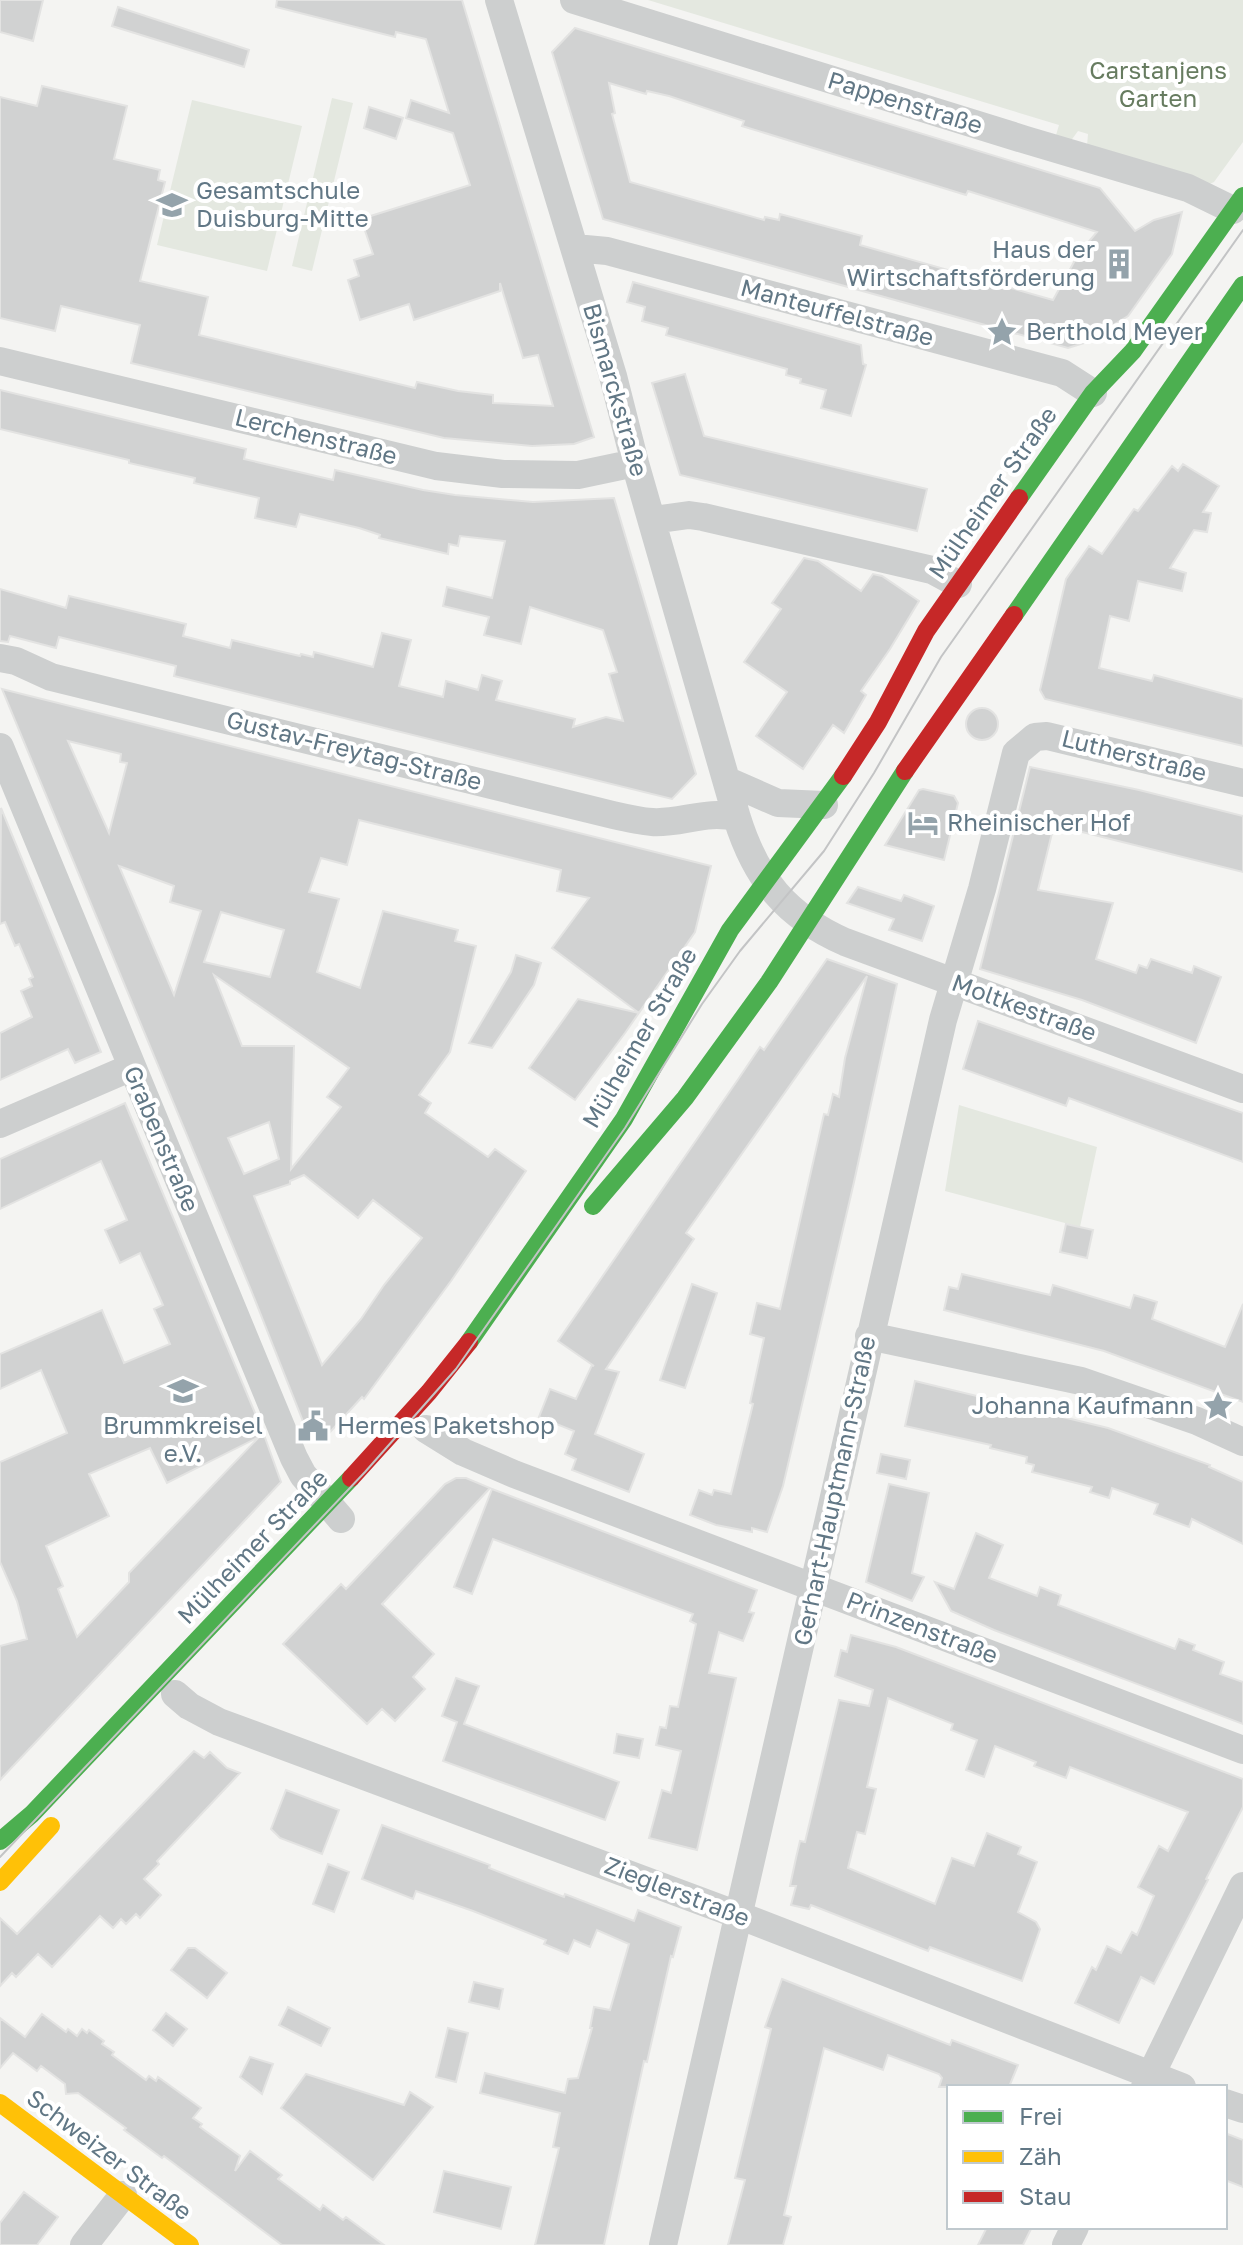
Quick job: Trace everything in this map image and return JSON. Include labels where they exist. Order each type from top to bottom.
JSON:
[{"type":"main road","name":"Mülheimer Straße","points":[[0,1841],[32,1814],[336,1517],[472,1339],[624,1119],[666,1048],[709,964],[766,880],[824,805],[878,722],[919,642],[1093,393],[1133,351],[1231,202]]},
{"type":"main road","points":[[585,1218],[685,1098],[769,982],[904,772],[1243,285]]},
{"type":"main road","points":[[0,1882],[64,1812]]},
{"type":"main road","name":"Schweizer Straße","points":[[0,2103],[190,2245]]},
{"type":"street","name":"Bismarckstraße","points":[[499,0],[613,376],[708,720],[727,802],[766,880],[790,910],[807,923]]},
{"type":"street","name":"Pappenstraße","points":[[574,0],[1231,202]]},
{"type":"street","name":"Manteuffelstraße","points":[[575,248],[607,251],[1062,373],[1093,393]]},
{"type":"street","name":"Lerchenstraße","points":[[0,361],[436,466],[503,474],[578,475],[635,463]]},
{"type":"street","points":[[653,520],[689,515],[703,517],[932,570],[958,584]]},
{"type":"street","name":"Gustav-Freytag-Straße","points":[[0,658],[16,661],[51,677],[613,815],[652,822],[679,821],[727,802]]},
{"type":"street","name":"Lutherstraße","points":[[1026,743],[1035,737],[1047,736],[1243,783]]},
{"type":"street","name":"Gerhart-Hauptmann-Straße","points":[[663,2245],[943,1020],[956,983],[1016,753],[1026,743]]},
{"type":"street","name":"Grabenstraße","points":[[0,747],[294,1458],[303,1475],[336,1517]]},
{"type":"street","points":[[727,802],[824,805]]},
{"type":"street","name":"Moltkestraße","points":[[807,923],[845,942],[1243,1089]]},
{"type":"street","points":[[0,1124],[132,1067]]},
{"type":"street","points":[[869,1336],[1081,1381],[1197,1421],[1243,1442]]},
{"type":"street","name":"Prinzenstraße","points":[[425,1429],[463,1452],[514,1474],[1243,1750]]},
{"type":"street","name":"Zieglerstraße","points":[[175,1694],[189,1706],[219,1722],[738,1915],[1148,2081],[1171,2085]]},
{"type":"street","points":[[1148,2081],[1243,1886]]},
{"type":"street","points":[[84,2245],[123,2195]]},
{"type":"green space","name":"Carstanjens Garten","points":[[648,0],[1243,0],[1243,142],[1214,182],[1205,186],[1087,146],[1088,134],[1078,131],[1070,142],[1054,142],[1059,125]]},
{"type":"green space","points":[[332,98],[353,103],[312,271],[292,266]]},
{"type":"green space","points":[[192,100],[302,126],[267,271],[157,245]]},
{"type":"green space","points":[[959,1105],[1097,1147],[1080,1227],[945,1191]]},
{"type":"building","points":[[0,0],[43,0],[33,41],[0,32]]},
{"type":"building","points":[[277,0],[462,0],[594,437],[574,444],[532,446],[444,438],[131,363],[140,325],[61,306],[55,331],[0,318],[0,97],[37,106],[42,86],[127,106],[114,159],[160,170],[158,180],[165,182],[140,281],[208,297],[199,335],[415,388],[417,382],[493,395],[493,403],[553,406],[538,355],[523,358],[500,283],[500,291],[414,320],[409,304],[360,320],[348,280],[359,276],[354,260],[373,254],[361,219],[470,185],[453,133],[406,118],[411,100],[449,113],[426,39],[396,32],[395,37],[276,7]]},
{"type":"building","points":[[118,7],[249,50],[244,67],[112,26]]},
{"type":"building","points":[[575,28],[1100,188],[1135,231],[1154,220],[1182,212],[1172,254],[1128,316],[1084,343],[1068,348],[603,219],[552,52]],"holes":[[[609,83],[646,94],[647,91],[669,96],[744,121],[742,126],[1097,232],[1079,253],[1053,300],[860,245],[862,236],[780,214],[779,220],[765,217],[764,220],[630,182],[612,114],[615,113]]]},
{"type":"building","points":[[369,107],[403,118],[396,139],[364,128]]},
{"type":"building","points":[[633,282],[861,345],[863,364],[866,365],[851,416],[821,408],[826,390],[800,383],[801,379],[786,375],[787,369],[666,335],[668,328],[642,321],[645,307],[627,302]]},
{"type":"building","points":[[685,374],[704,436],[927,489],[917,531],[680,475],[652,383]]},
{"type":"building","points":[[0,390],[246,449],[244,459],[333,480],[335,470],[455,495],[533,502],[614,498],[696,774],[672,799],[174,676],[176,666],[59,637],[56,648],[10,636],[8,642],[0,641],[0,589],[66,608],[69,596],[186,624],[183,636],[230,648],[232,640],[300,656],[313,657],[314,652],[373,667],[382,633],[411,640],[399,686],[443,697],[446,681],[478,690],[482,675],[502,681],[496,700],[575,719],[573,727],[606,717],[623,721],[609,674],[617,672],[603,630],[530,607],[521,644],[484,635],[489,617],[443,606],[447,587],[492,598],[505,541],[460,536],[458,546],[449,544],[448,554],[379,538],[380,535],[359,528],[300,514],[296,527],[255,518],[259,498],[194,483],[195,478],[129,463],[129,460],[0,429]]},
{"type":"building","points":[[1183,464],[1219,486],[1203,512],[1211,513],[1207,532],[1194,530],[1170,568],[1186,573],[1182,591],[1138,581],[1129,621],[1110,616],[1099,668],[1152,681],[1154,675],[1243,699],[1243,746],[1045,699],[1040,690],[1066,579],[1089,546],[1102,554],[1134,509],[1138,511],[1172,466],[1178,471]]},
{"type":"building","points":[[804,558],[818,561],[861,591],[873,574],[882,576],[919,601],[861,691],[866,695],[844,733],[833,725],[803,769],[756,736],[787,692],[744,662],[781,609],[772,603]]},
{"type":"building","points":[[2,689],[711,866],[695,932],[639,1013],[552,948],[589,898],[557,891],[561,870],[359,820],[347,865],[321,858],[309,892],[339,899],[317,972],[360,988],[383,911],[458,930],[455,941],[476,946],[450,1052],[419,1095],[431,1103],[425,1113],[488,1157],[495,1149],[526,1171],[451,1281],[364,1399],[362,1397],[322,1441],[315,1436],[310,1439]],"holes":[[[68,741],[121,754],[120,762],[127,763],[109,833]],[[119,866],[174,886],[170,902],[201,911],[174,995]],[[221,912],[284,930],[270,977],[204,962]],[[214,975],[349,1068],[327,1097],[341,1107],[291,1169],[294,1046],[242,1046]],[[269,1122],[279,1159],[244,1174],[228,1138]],[[304,1175],[358,1218],[373,1200],[422,1238],[322,1365],[254,1196],[290,1184],[290,1181]]]},
{"type":"building","points":[[982,708],[994,712],[998,724],[994,736],[982,740],[970,736],[966,724],[970,712]]},
{"type":"building","points":[[1030,767],[1243,816],[1243,872],[1054,825],[1038,890],[1113,903],[1096,959],[1136,973],[1139,965],[1147,968],[1151,959],[1192,973],[1194,966],[1221,977],[1196,1043],[1082,1000],[980,969]]},
{"type":"building","name":"Rheinischer Hof","points":[[919,790],[954,796],[958,803],[944,860],[885,845]]},
{"type":"building","points":[[1,808],[101,1052],[75,1063],[68,1049],[0,1080],[0,1033],[32,1017],[21,991],[32,986],[29,979],[33,977],[19,944],[15,946],[5,922],[0,924]]},
{"type":"building","points":[[858,887],[901,901],[904,895],[934,906],[922,941],[889,930],[894,919],[847,903]]},
{"type":"building","points":[[516,955],[541,963],[534,985],[492,1048],[469,1043],[511,972]]},
{"type":"building","points":[[827,959],[897,984],[783,1486],[767,1532],[752,1528],[752,1532],[716,1525],[690,1515],[699,1490],[712,1495],[714,1490],[731,1494],[753,1404],[750,1403],[764,1338],[750,1334],[757,1303],[780,1309],[824,1114],[828,1115],[833,1094],[839,1097],[845,1058],[867,976],[686,1233],[694,1239],[606,1369],[619,1372],[595,1434],[644,1454],[629,1492],[572,1470],[576,1459],[565,1454],[574,1431],[539,1417],[550,1389],[576,1399],[594,1366],[558,1341],[760,1047],[764,1050]]},
{"type":"building","points":[[578,999],[639,1013],[575,1100],[529,1068]]},
{"type":"building","points":[[978,1021],[1243,1113],[1243,1162],[1069,1098],[1066,1106],[963,1069]]},
{"type":"building","points":[[125,1103],[281,1482],[0,1780],[0,1646],[27,1639],[17,1601],[0,1562],[0,1462],[67,1433],[41,1370],[0,1389],[0,1354],[102,1310],[124,1363],[170,1344],[154,1309],[163,1305],[140,1253],[120,1263],[105,1230],[127,1220],[101,1161],[0,1209],[0,1159]],"holes":[[[259,1437],[129,1573],[129,1582],[77,1637],[58,1589],[63,1586],[46,1546],[109,1516],[89,1474],[150,1448],[167,1483]]]},
{"type":"building","points":[[1066,1224],[1093,1230],[1087,1258],[1060,1252]]},
{"type":"building","points":[[962,1274],[1050,1295],[1053,1285],[1130,1308],[1134,1295],[1157,1302],[1152,1319],[1225,1347],[1243,1304],[1243,1402],[1104,1351],[944,1310],[949,1287],[958,1289]]},
{"type":"building","points":[[692,1284],[717,1293],[685,1388],[660,1380]]},
{"type":"building","points":[[915,1381],[1108,1428],[1210,1465],[1243,1482],[1243,1544],[1192,1519],[1189,1527],[1154,1514],[1158,1504],[1112,1488],[1109,1498],[1090,1492],[1092,1487],[1032,1472],[1034,1465],[1026,1463],[1027,1457],[990,1448],[991,1445],[905,1426]]},
{"type":"building","points":[[881,1454],[910,1460],[906,1479],[877,1473]]},
{"type":"building","points":[[456,1478],[466,1478],[490,1488],[382,1604],[434,1654],[413,1677],[425,1689],[395,1721],[382,1709],[367,1724],[283,1644],[341,1584],[346,1589],[445,1484]]},
{"type":"building","points":[[889,1484],[929,1493],[912,1573],[924,1577],[912,1601],[866,1582]]},
{"type":"building","points":[[492,1489],[757,1590],[749,1612],[754,1613],[743,1641],[719,1632],[709,1673],[736,1678],[697,1850],[649,1838],[662,1790],[671,1793],[681,1751],[656,1745],[660,1727],[666,1728],[670,1706],[678,1707],[696,1624],[690,1621],[693,1614],[493,1539],[472,1594],[454,1587]]},
{"type":"building","points":[[976,1533],[1003,1545],[989,1578],[1037,1596],[1040,1587],[1061,1595],[1058,1605],[1175,1649],[1179,1639],[1195,1645],[1193,1650],[1224,1662],[1220,1674],[1243,1682],[1243,1724],[951,1611],[935,1582],[954,1589]]},
{"type":"building","points":[[851,1635],[896,1647],[1243,1779],[1243,1807],[1208,1880],[1154,1984],[1141,1977],[1119,2023],[1075,2003],[1092,1967],[1096,1970],[1107,1946],[1121,1953],[1132,1932],[1137,1935],[1154,1896],[1138,1887],[1159,1846],[1168,1851],[1188,1812],[1070,1767],[1066,1778],[995,1746],[984,1777],[966,1770],[977,1740],[951,1730],[953,1724],[888,1698],[867,1787],[876,1789],[865,1834],[857,1832],[848,1868],[935,1904],[952,1858],[974,1866],[987,1833],[1021,1847],[1018,1854],[1037,1862],[1018,1912],[1036,1922],[1040,1929],[1022,1981],[930,1947],[928,1951],[811,1905],[809,1909],[791,1905],[796,1886],[790,1886],[796,1858],[800,1841],[805,1842],[839,1700],[869,1706],[873,1690],[835,1676],[841,1650],[847,1652]]},
{"type":"building","points":[[456,1678],[479,1686],[464,1724],[619,1782],[605,1820],[443,1761],[457,1722],[442,1716]]},
{"type":"building","points":[[617,1734],[643,1739],[639,1758],[614,1753]]},
{"type":"building","points":[[194,1751],[204,1758],[210,1752],[227,1768],[240,1773],[157,1861],[159,1864],[144,1879],[161,1895],[140,1918],[136,1914],[126,1924],[121,1919],[113,1928],[100,1916],[52,1967],[38,1954],[16,1977],[12,1973],[0,1986],[0,1918],[17,1934]]},
{"type":"building","points":[[286,1790],[339,1810],[322,1854],[280,1838],[271,1829]]},
{"type":"building","points":[[382,1825],[490,1865],[489,1868],[564,1897],[565,1894],[634,1921],[638,1910],[681,1927],[671,1956],[647,2062],[644,2061],[604,2245],[535,2245],[559,2148],[553,2147],[560,2113],[480,2093],[485,2073],[565,2093],[568,2079],[578,2078],[592,2028],[594,2007],[610,2010],[629,1944],[597,1930],[590,1947],[574,1940],[568,1954],[544,1944],[546,1940],[473,1911],[416,1891],[413,1899],[362,1879]]},
{"type":"building","points":[[328,1864],[349,1872],[334,1912],[313,1904]]},
{"type":"building","points":[[188,1948],[195,1948],[227,1973],[207,1998],[171,1970]]},
{"type":"building","points":[[782,1979],[950,2045],[952,2040],[1018,2065],[1010,2085],[939,2087],[942,2078],[939,2074],[888,2055],[883,2070],[824,2048],[784,2215],[791,2217],[783,2245],[728,2245],[745,2180],[735,2178],[771,2029],[765,2027]]},
{"type":"building","points":[[474,1982],[503,1989],[499,2009],[469,2002]]},
{"type":"building","points":[[288,2007],[330,2028],[321,2046],[279,2025]]},
{"type":"building","points":[[166,2013],[187,2029],[173,2046],[153,2030]]},
{"type":"building","points":[[42,2014],[66,2032],[68,2029],[77,2036],[82,2029],[87,2033],[89,2030],[104,2041],[102,2044],[114,2052],[112,2055],[146,2080],[149,2076],[156,2081],[158,2077],[201,2108],[193,2118],[202,2124],[200,2127],[240,2156],[235,2171],[250,2151],[282,2175],[278,2179],[320,2210],[323,2205],[343,2220],[346,2217],[384,2245],[282,2245],[78,2093],[66,2094],[65,2084],[41,2066],[37,2071],[13,2053],[0,2068],[0,2018],[25,2037]]},
{"type":"building","points":[[448,2028],[468,2033],[456,2082],[436,2077]]},
{"type":"building","points":[[250,2057],[273,2064],[262,2094],[240,2077]]},
{"type":"building","points":[[306,2074],[404,2105],[410,2092],[433,2107],[373,2180],[281,2108]]},
{"type":"building","points":[[1227,2134],[1243,2140],[1243,2187],[1227,2181]]},
{"type":"building","points":[[444,2171],[511,2187],[501,2229],[434,2212]]},
{"type":"building","points":[[24,2192],[58,2217],[37,2245],[0,2245],[0,2223]]},
{"type":"building","points":[[986,2229],[1031,2229],[1023,2245],[978,2245]]},
{"type":"tram line","points":[[0,1857],[365,1472],[456,1369],[625,1128],[702,1004],[740,951],[824,851],[874,773],[941,657],[1243,230]]},
{"type":"traffic: fast","points":[[1019,498],[1093,393],[1133,351],[1243,196]]},
{"type":"traffic: fast","points":[[1014,615],[1243,285]]},
{"type":"traffic: fast","points":[[593,1206],[685,1098],[769,982],[905,771]]},
{"type":"traffic: fast","points":[[469,1342],[624,1119],[730,930],[843,776]]},
{"type":"traffic: fast","points":[[0,1841],[32,1814],[351,1478]]},
{"type":"traffic: slow","points":[[0,1882],[51,1826]]},
{"type":"traffic: slow","points":[[0,2103],[190,2245]]},
{"type":"traffic: jam","points":[[843,776],[878,722],[926,631],[1019,498]]},
{"type":"traffic: jam","points":[[905,771],[1014,615]]},
{"type":"traffic: jam","points":[[351,1478],[429,1392],[469,1342]]},
{"type":"place","name":"Gesamtschule Duisburg-Mitte","points":[[172,205]]},
{"type":"place","name":"Haus der Wirtschaftsförderung","points":[[1119,264]]},
{"type":"place","name":"Berthold Meyer","points":[[1002,332]]},
{"type":"place","name":"Rheinischer Hof","points":[[923,823]]},
{"type":"place","name":"Brummkreisel e.V.","points":[[183,1391]]},
{"type":"place","name":"Johanna Kaufmann","points":[[1218,1406]]},
{"type":"place","name":"Hermes Paketshop","points":[[313,1426]]}]
